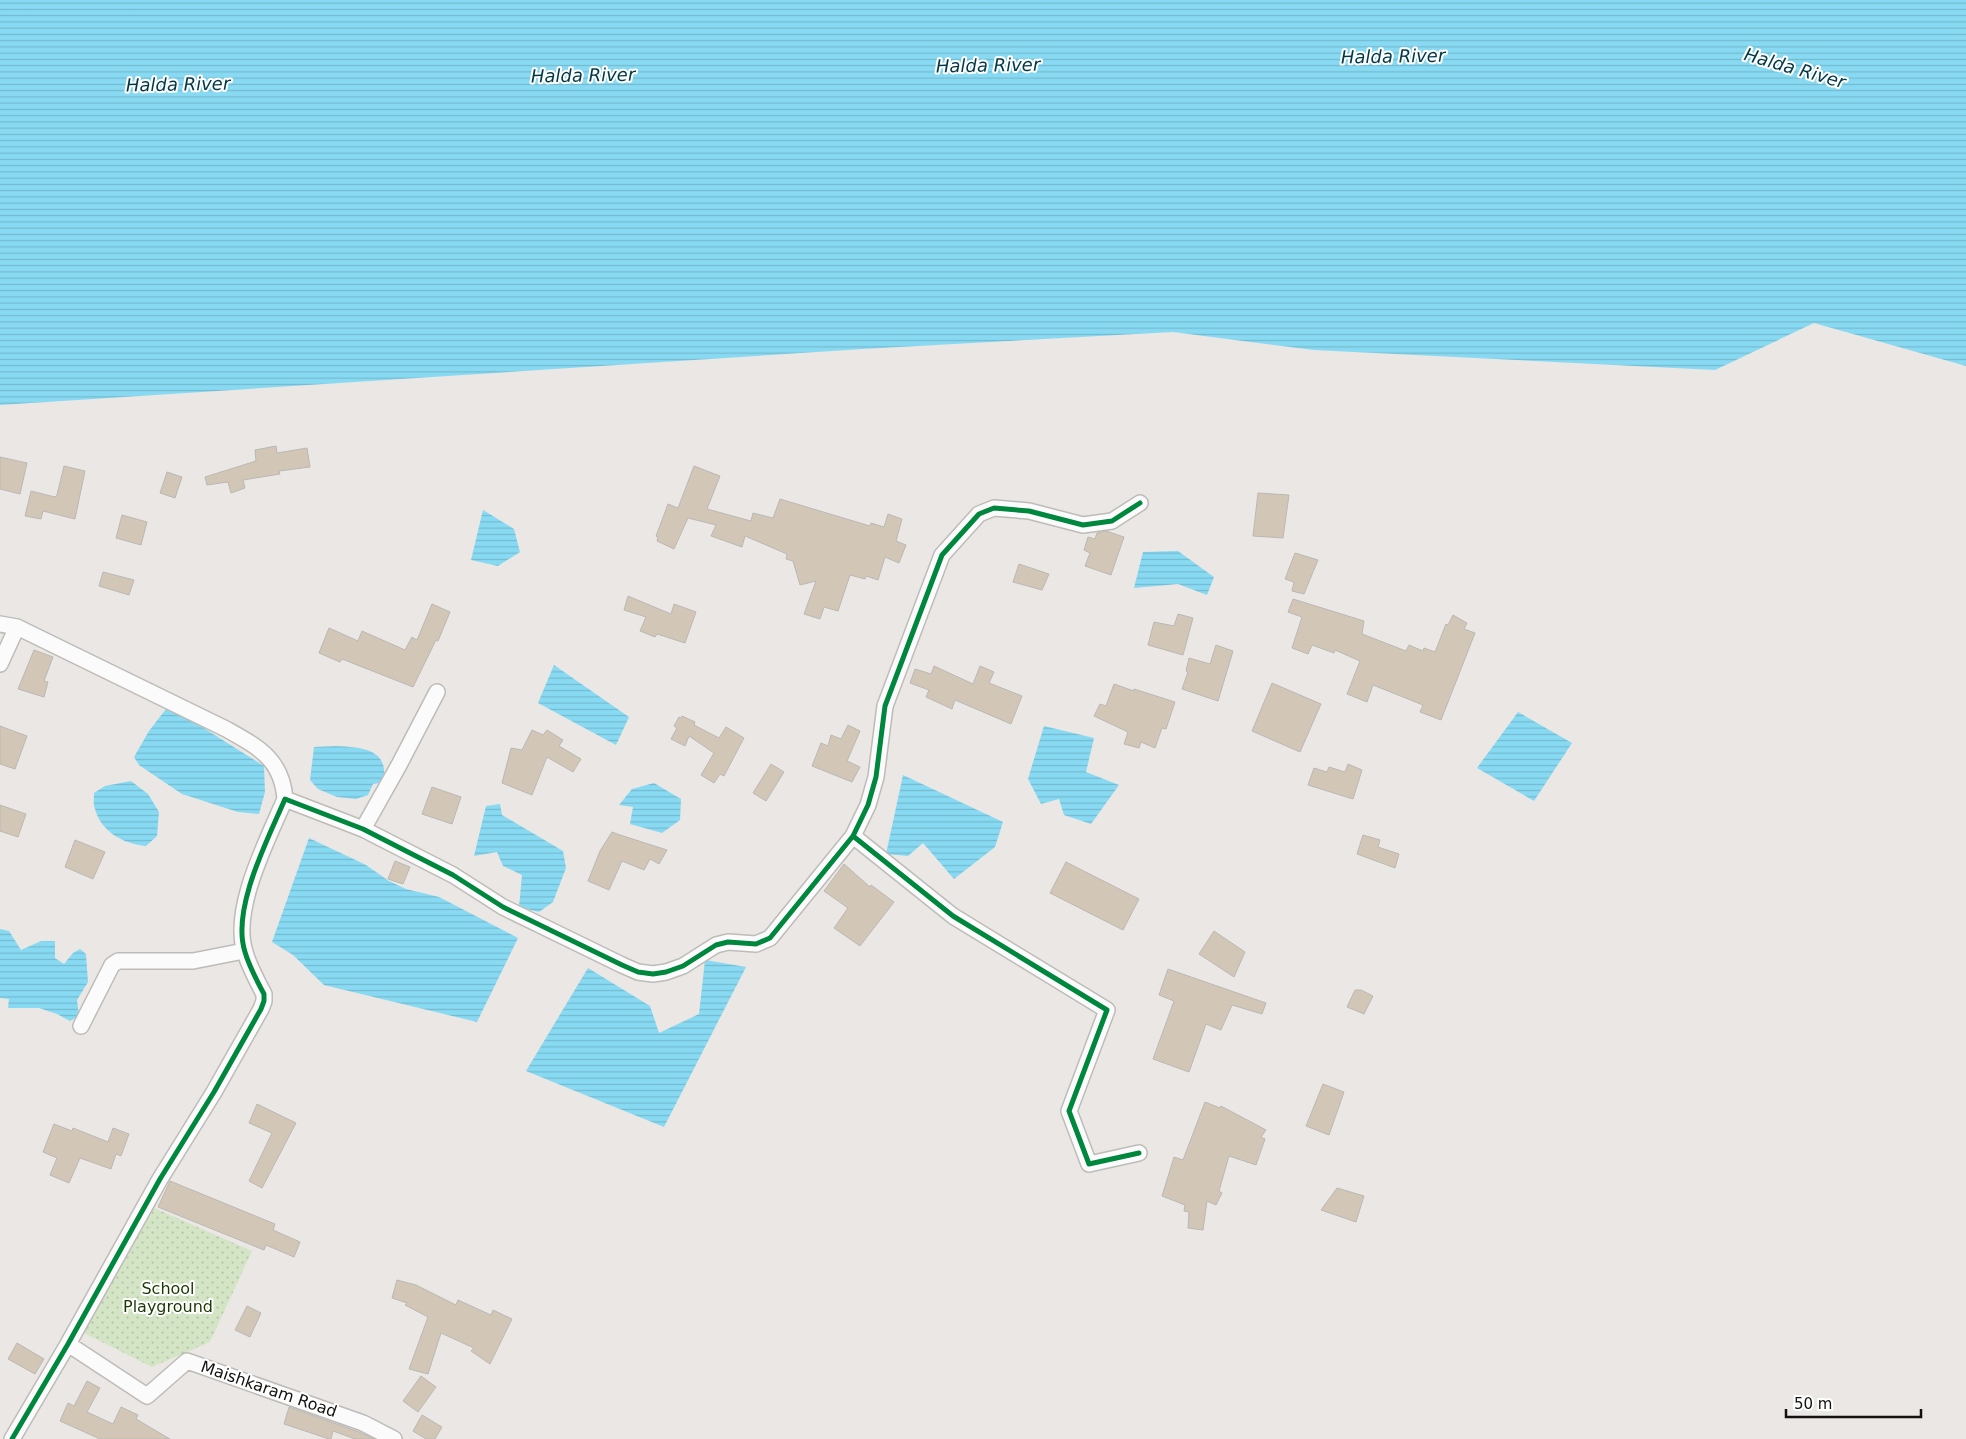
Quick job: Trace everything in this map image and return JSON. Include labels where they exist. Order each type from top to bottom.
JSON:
[{"type":"street","points":[[285,799],[362,829],[453,875],[503,907],[638,972],[653,974],[683,966],[716,944],[728,942],[756,944],[770,938],[853,836],[868,805],[876,777],[885,706],[942,555],[979,514],[994,508],[1029,511],[1083,525],[1112,522],[1140,503]]},
{"type":"street","points":[[0,624],[17,627],[226,728],[255,745],[277,768],[284,784],[285,799],[249,888],[244,906],[242,932],[244,951],[264,994],[261,1009],[214,1092],[160,1179],[68,1344],[12,1439]]},
{"type":"street","points":[[0,664],[17,627]]},
{"type":"street","points":[[362,829],[399,765],[437,692]]},
{"type":"street","points":[[853,836],[953,916],[1108,1010],[1069,1110],[1089,1164],[1139,1153]]},
{"type":"street","points":[[81,1026],[112,965],[118,961],[193,961],[244,951]]},
{"type":"street","name":"Maishkaram Road","points":[[68,1344],[147,1396],[187,1360],[363,1423],[394,1439]]},
{"type":"green space","name":"School Playground","points":[[154,1208],[252,1251],[210,1342],[152,1367],[82,1332]]},
{"type":"water","name":"Halda River","points":[[0,0],[1966,0],[1966,366],[1814,323],[1715,370],[1314,350],[1173,332],[863,349],[0,405]]},
{"type":"water","points":[[483,510],[514,529],[520,552],[498,566],[471,560]]},
{"type":"water","points":[[1178,551],[1214,577],[1207,595],[1178,584],[1134,588],[1143,552]]},
{"type":"water","points":[[554,665],[629,717],[616,745],[538,703]]},
{"type":"water","points":[[166,709],[202,727],[264,766],[265,792],[259,814],[238,812],[182,794],[139,765],[134,757],[149,731]]},
{"type":"water","points":[[1518,712],[1572,743],[1534,801],[1477,768]]},
{"type":"water","points":[[1044,726],[1094,738],[1086,772],[1119,785],[1091,824],[1064,815],[1059,799],[1041,804],[1028,779]]},
{"type":"water","points":[[336,746],[362,749],[374,753],[383,764],[385,782],[373,784],[368,795],[356,799],[337,797],[318,789],[310,780],[314,747]]},
{"type":"water","points":[[903,775],[1003,822],[995,847],[954,879],[923,843],[908,856],[886,854]]},
{"type":"water","points":[[131,781],[148,794],[159,812],[157,836],[146,846],[130,843],[114,835],[102,824],[94,807],[94,793],[105,786]]},
{"type":"water","points":[[654,783],[681,799],[680,820],[662,833],[630,824],[633,807],[619,805],[632,789]]},
{"type":"water","points":[[500,804],[502,815],[563,851],[566,868],[553,902],[539,912],[519,907],[522,875],[503,866],[497,852],[474,856],[486,806]]},
{"type":"water","points":[[309,838],[366,865],[389,881],[406,889],[439,897],[518,938],[477,1022],[324,985],[293,955],[272,942]]},
{"type":"water","points":[[0,929],[9,931],[21,950],[41,941],[55,941],[55,958],[64,964],[73,953],[80,949],[86,954],[88,982],[77,1000],[79,1016],[70,1021],[39,1008],[8,1008],[9,999],[0,998]]},
{"type":"water","points":[[705,960],[746,967],[664,1127],[526,1071],[588,968],[650,1006],[659,1033],[699,1014]]},
{"type":"building","points":[[276,446],[277,453],[307,448],[310,467],[279,471],[280,474],[243,480],[245,488],[231,493],[228,482],[207,485],[205,477],[256,461],[255,450]]},
{"type":"building","points":[[0,457],[27,463],[20,494],[0,489]]},
{"type":"building","points":[[64,466],[85,471],[75,519],[43,511],[41,519],[25,516],[31,491],[55,497],[57,495]]},
{"type":"building","points":[[694,466],[720,476],[707,509],[751,521],[753,513],[773,518],[780,499],[870,526],[871,523],[884,527],[888,514],[902,519],[896,541],[906,545],[899,563],[885,557],[878,580],[866,576],[865,579],[850,575],[838,611],[824,607],[820,619],[804,614],[816,581],[800,585],[793,561],[786,559],[787,554],[745,536],[742,547],[711,536],[716,525],[688,518],[674,549],[657,541],[658,537],[656,536],[668,504],[678,508]]},
{"type":"building","points":[[167,472],[182,477],[175,498],[160,493]]},
{"type":"building","points":[[1258,493],[1289,495],[1283,538],[1253,536]]},
{"type":"building","points":[[122,515],[147,522],[141,545],[116,538]]},
{"type":"building","points":[[1106,531],[1124,537],[1111,575],[1085,566],[1090,553],[1084,550],[1088,537],[1095,539],[1097,533]]},
{"type":"building","points":[[1295,553],[1318,560],[1304,594],[1292,591],[1294,582],[1285,579]]},
{"type":"building","points":[[1019,564],[1049,574],[1042,590],[1013,582]]},
{"type":"building","points":[[103,572],[134,580],[129,595],[99,586]]},
{"type":"building","points":[[628,596],[671,614],[674,604],[696,612],[685,643],[657,634],[655,637],[640,631],[646,617],[624,610]]},
{"type":"building","points":[[1293,599],[1364,621],[1362,634],[1406,651],[1409,645],[1423,651],[1424,648],[1435,652],[1446,624],[1448,625],[1453,615],[1467,623],[1464,629],[1475,633],[1441,720],[1420,712],[1423,705],[1373,685],[1367,702],[1347,694],[1360,661],[1335,650],[1334,653],[1312,645],[1308,654],[1292,648],[1302,617],[1288,612]]},
{"type":"building","points":[[432,604],[450,612],[438,641],[436,640],[413,687],[342,659],[340,662],[319,653],[329,628],[358,641],[362,631],[405,650],[412,637],[417,640]]},
{"type":"building","points":[[1178,614],[1193,618],[1183,655],[1148,645],[1154,622],[1174,626]]},
{"type":"building","points":[[1216,645],[1233,651],[1218,701],[1182,689],[1188,672],[1186,671],[1189,658],[1210,664]]},
{"type":"building","points":[[34,650],[53,657],[44,681],[48,682],[44,697],[18,689]]},
{"type":"building","points":[[934,666],[973,684],[980,666],[994,672],[989,683],[1022,696],[1011,724],[955,700],[952,709],[926,697],[929,690],[910,683],[915,669],[931,674]]},
{"type":"building","points":[[1272,683],[1321,704],[1300,752],[1252,731]]},
{"type":"building","points":[[1114,684],[1175,702],[1166,729],[1162,728],[1155,748],[1141,742],[1139,748],[1124,744],[1128,732],[1094,716],[1100,704],[1106,706]]},
{"type":"building","points":[[682,716],[695,722],[694,725],[719,738],[726,727],[744,738],[724,776],[720,774],[714,783],[701,775],[714,753],[689,736],[685,746],[671,739],[677,728],[674,726],[679,717],[681,718]]},
{"type":"building","points":[[848,725],[860,731],[847,761],[860,767],[852,782],[812,766],[821,743],[828,746],[831,735],[841,739]]},
{"type":"building","points":[[0,726],[27,736],[15,769],[0,764]]},
{"type":"building","points":[[532,730],[543,735],[547,730],[563,740],[559,746],[581,759],[573,772],[547,757],[532,795],[502,783],[511,748],[522,750]]},
{"type":"building","points":[[771,764],[784,772],[766,801],[753,793]]},
{"type":"building","points":[[1348,764],[1362,770],[1353,799],[1308,785],[1314,768],[1327,772],[1329,767],[1345,772]]},
{"type":"building","points":[[432,787],[461,797],[452,824],[422,814]]},
{"type":"building","points":[[0,805],[26,814],[18,837],[0,831]]},
{"type":"building","points":[[612,832],[667,850],[659,864],[650,859],[644,870],[622,861],[609,890],[588,881],[600,851]]},
{"type":"building","points":[[1363,835],[1380,840],[1378,847],[1399,854],[1395,868],[1357,854]]},
{"type":"building","points":[[75,840],[105,852],[93,879],[65,867]]},
{"type":"building","points":[[395,861],[410,867],[403,884],[388,879]]},
{"type":"building","points":[[1066,862],[1139,899],[1123,930],[1050,893]]},
{"type":"building","points":[[844,864],[870,887],[871,885],[894,902],[860,946],[834,928],[848,908],[824,891]]},
{"type":"building","points":[[1214,931],[1245,952],[1234,977],[1199,954]]},
{"type":"building","points":[[1168,969],[1266,1003],[1262,1014],[1232,1005],[1221,1030],[1206,1024],[1189,1072],[1153,1059],[1174,1001],[1159,995]]},
{"type":"building","points":[[1355,990],[1361,990],[1373,996],[1364,1014],[1347,1007]]},
{"type":"building","points":[[1323,1084],[1344,1092],[1329,1135],[1306,1126]]},
{"type":"building","points":[[1205,1102],[1220,1108],[1221,1106],[1266,1130],[1261,1137],[1265,1139],[1256,1165],[1229,1156],[1219,1191],[1222,1193],[1216,1205],[1207,1201],[1203,1230],[1188,1228],[1189,1212],[1184,1211],[1185,1205],[1162,1196],[1174,1157],[1183,1160]]},
{"type":"building","points":[[257,1104],[296,1123],[262,1188],[249,1181],[272,1133],[249,1123]]},
{"type":"building","points":[[54,1124],[72,1131],[73,1128],[108,1142],[113,1128],[129,1134],[121,1156],[116,1154],[111,1169],[80,1158],[69,1183],[50,1175],[57,1158],[43,1152]]},
{"type":"building","points":[[170,1181],[275,1224],[273,1230],[300,1242],[294,1257],[266,1245],[264,1250],[158,1207]]},
{"type":"building","points":[[1337,1188],[1364,1196],[1356,1222],[1321,1210]]},
{"type":"building","points":[[397,1280],[416,1285],[456,1305],[458,1300],[491,1315],[493,1310],[512,1319],[490,1364],[471,1351],[474,1348],[441,1333],[428,1374],[409,1369],[428,1317],[405,1305],[407,1303],[392,1298]]},
{"type":"building","points":[[247,1306],[261,1313],[250,1337],[235,1330]]},
{"type":"building","points":[[17,1343],[44,1359],[35,1374],[8,1359]]},
{"type":"building","points":[[421,1376],[436,1387],[418,1412],[403,1401]]},
{"type":"building","points":[[87,1381],[100,1388],[87,1412],[113,1424],[121,1407],[138,1415],[136,1419],[170,1439],[100,1439],[60,1421],[68,1403],[74,1406]]},
{"type":"building","points":[[289,1407],[374,1439],[355,1439],[333,1431],[331,1439],[329,1439],[284,1424]]},
{"type":"building","points":[[422,1415],[442,1427],[435,1439],[426,1439],[413,1431]]},
{"type":"cycle path","points":[[853,836],[868,805],[876,777],[885,706],[942,555],[979,514],[994,508],[1029,511],[1083,525],[1112,521],[1140,503]]},
{"type":"cycle path","points":[[12,1439],[68,1344],[160,1179],[214,1092],[261,1009],[264,994],[245,952],[242,935],[243,916],[253,874],[285,799],[363,829],[453,875],[503,907],[622,965],[638,972],[653,974],[683,966],[716,945],[728,942],[756,944],[770,938],[853,836],[953,916],[1107,1010],[1069,1111],[1089,1164],[1139,1153]]}]
